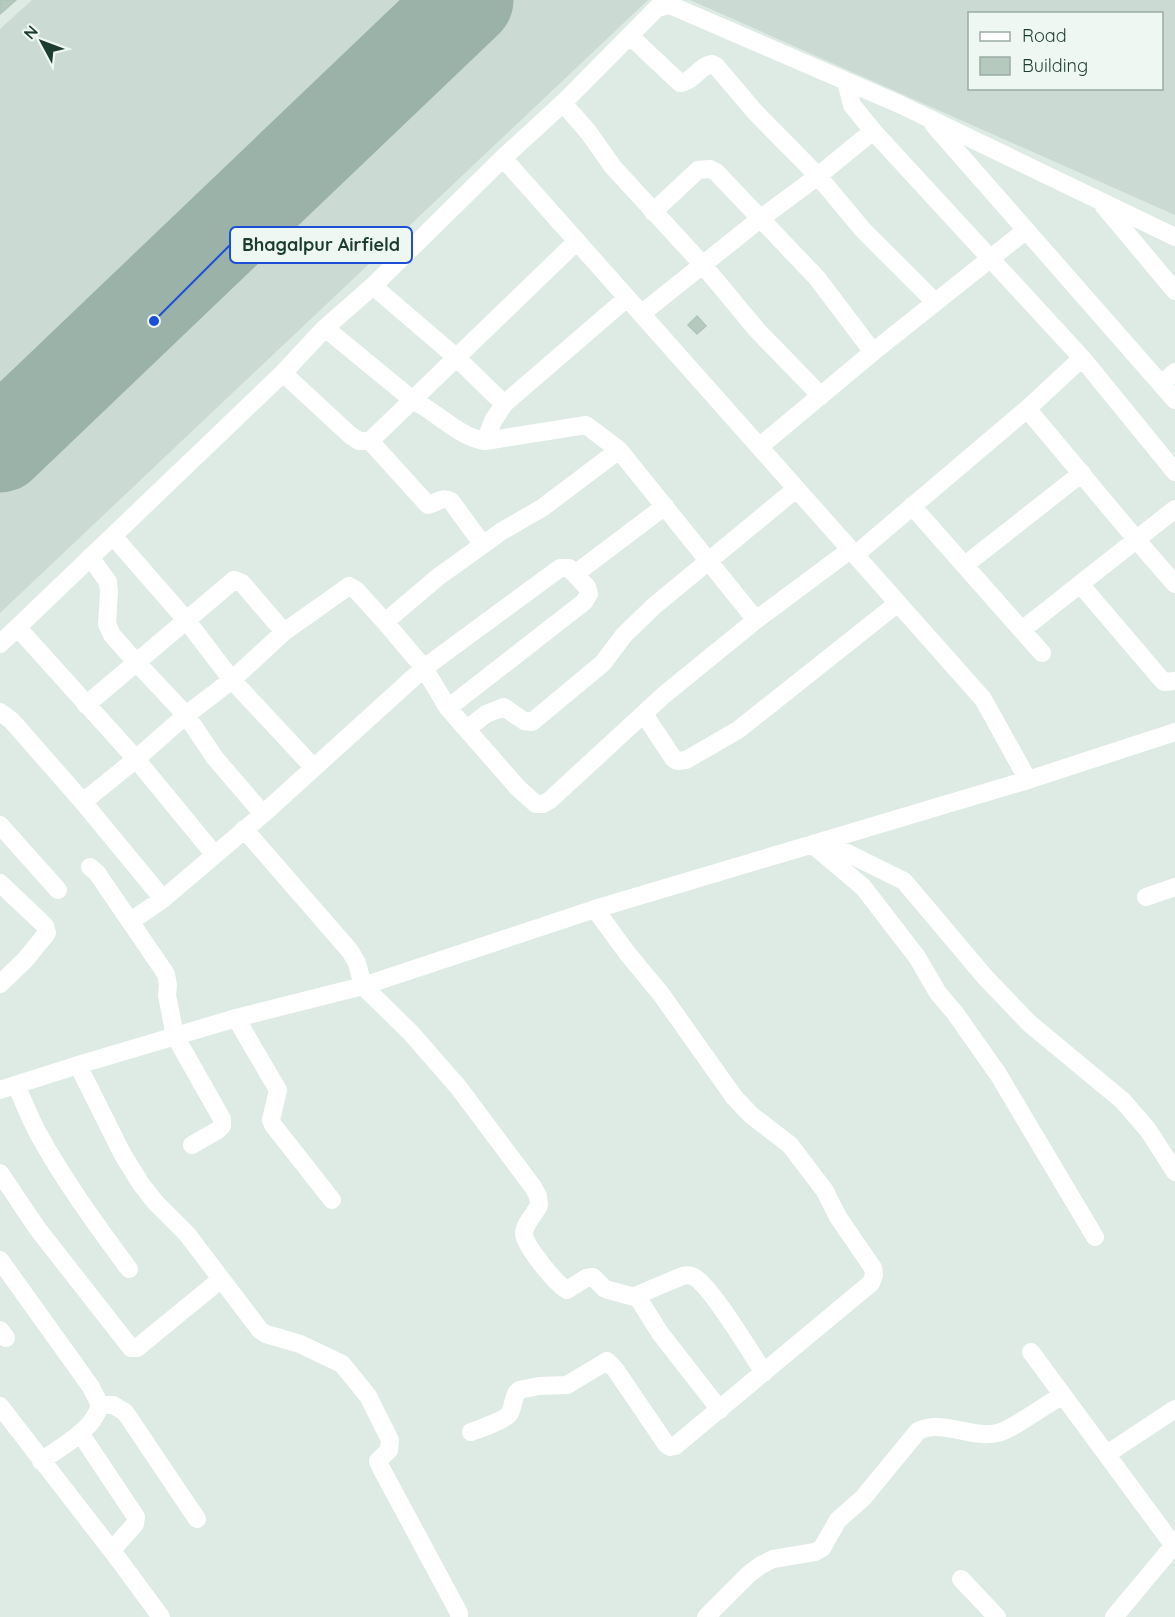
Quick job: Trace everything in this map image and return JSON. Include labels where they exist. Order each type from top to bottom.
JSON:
[{"type":"street","points":[[0,644],[283,373],[325,328],[373,286],[503,158],[563,103],[657,9],[670,5],[846,81],[1175,237]]},
{"type":"street","points":[[630,36],[675,81],[680,83],[687,82],[705,65],[712,64],[818,176],[863,230],[935,302]]},
{"type":"street","points":[[846,81],[852,105],[873,131],[1082,358],[1175,472]]},
{"type":"street","points":[[563,103],[613,167],[703,265],[757,330],[821,396]]},
{"type":"street","points":[[928,118],[1175,400]]},
{"type":"street","points":[[641,314],[873,131]]},
{"type":"street","points":[[503,158],[983,699],[1028,780]]},
{"type":"street","points":[[653,212],[698,170],[710,169],[716,172],[817,278],[873,352]]},
{"type":"street","points":[[1099,201],[1175,291]]},
{"type":"street","points":[[759,447],[873,352],[1025,231]]},
{"type":"street","points":[[283,373],[350,435],[358,441],[370,441],[414,401],[577,241]]},
{"type":"street","points":[[373,286],[457,358],[504,404]]},
{"type":"street","points":[[485,441],[493,421],[504,404],[627,298]]},
{"type":"street","points":[[325,328],[414,401],[428,408],[472,439],[485,441],[586,424],[619,450],[756,620]]},
{"type":"street","points":[[83,802],[186,715],[232,680],[284,632],[349,586],[356,590],[385,622],[424,669],[448,708],[532,802],[543,804],[644,714],[756,620],[853,552],[912,506],[1027,409],[1082,358]]},
{"type":"street","points":[[1161,384],[1175,372]]},
{"type":"street","points":[[1027,409],[1175,584]]},
{"type":"street","points":[[370,441],[428,505],[441,499],[451,501],[483,545]]},
{"type":"street","points":[[385,622],[438,577],[502,531],[542,508],[619,450]]},
{"type":"street","points":[[965,565],[1082,473]]},
{"type":"street","points":[[467,729],[486,714],[504,707],[524,722],[532,722],[603,663],[624,635],[654,606],[796,489]]},
{"type":"street","points":[[912,506],[1042,653]]},
{"type":"street","points":[[575,574],[665,507]]},
{"type":"street","points":[[1022,630],[1175,509]]},
{"type":"street","points":[[113,536],[187,621],[232,680],[314,768]]},
{"type":"street","points":[[90,557],[108,582],[110,592],[107,624],[112,634],[186,715],[215,758],[263,814]]},
{"type":"street","points":[[131,921],[163,899],[263,814],[424,669],[560,568],[569,568],[588,590],[589,594],[585,602],[448,708]]},
{"type":"street","points":[[86,705],[231,582],[237,580],[242,583],[284,632]]},
{"type":"street","points":[[1080,584],[1161,679],[1167,682],[1175,681]]},
{"type":"street","points":[[644,714],[673,758],[686,760],[738,730],[898,603]]},
{"type":"street","points":[[18,628],[136,759],[214,854]]},
{"type":"street","points":[[0,712],[12,722],[83,802],[163,899]]},
{"type":"street","points":[[129,1269],[97,1227],[8,1088],[236,1018],[363,986],[595,909],[1028,780],[1175,732]]},
{"type":"street","points":[[0,825],[58,890]]},
{"type":"street","points":[[244,829],[350,951],[357,963],[363,986],[411,1033],[459,1088],[533,1187],[540,1205],[525,1227],[525,1239],[545,1269],[561,1287],[568,1289],[586,1278],[593,1277],[605,1289],[635,1296],[680,1277],[693,1276],[710,1292],[764,1372]]},
{"type":"street","points":[[818,842],[904,881],[985,977],[1029,1023],[1136,1114],[1175,1172]]},
{"type":"street","points":[[818,842],[863,886],[917,957],[938,993],[956,1013],[998,1074],[1095,1237]]},
{"type":"street","points":[[90,867],[97,873],[166,974],[167,995],[175,1036],[223,1123],[218,1131],[192,1144]]},
{"type":"street","points":[[0,883],[39,920],[47,933],[25,960],[0,984]]},
{"type":"street","points":[[1146,897],[1175,887]]},
{"type":"street","points":[[471,1432],[505,1418],[510,1413],[513,1398],[519,1390],[539,1386],[567,1385],[605,1361],[615,1369],[666,1444],[670,1447],[675,1446],[871,1283],[874,1271],[838,1218],[825,1191],[790,1145],[751,1115],[734,1097],[661,994],[595,909]]},
{"type":"street","points":[[236,1018],[278,1090],[271,1120],[273,1125],[332,1200]]},
{"type":"street","points":[[78,1065],[123,1155],[141,1184],[154,1202],[187,1234],[260,1330],[334,1359],[342,1364],[368,1396],[390,1440],[389,1450],[378,1461],[459,1613],[459,1617]]},
{"type":"street","points":[[0,1173],[37,1228],[131,1348],[137,1348],[220,1280]]},
{"type":"street","points":[[0,1260],[91,1387],[100,1405],[95,1419],[80,1433],[41,1461]]},
{"type":"street","points":[[635,1296],[720,1410]]},
{"type":"street","points":[[1031,1352],[1174,1545],[1114,1617]]},
{"type":"street","points":[[706,1617],[760,1565],[773,1559],[815,1552],[822,1548],[838,1520],[862,1498],[918,1431],[938,1426],[997,1433],[1062,1395]]},
{"type":"street","points":[[100,1405],[113,1405],[125,1412],[196,1519]]},
{"type":"street","points":[[0,1406],[161,1617]]},
{"type":"street","points":[[1107,1454],[1175,1409]]},
{"type":"street","points":[[80,1433],[136,1517],[135,1524],[112,1550]]},
{"type":"street","points":[[962,1579],[997,1617]]},
{"type":"shaded area","points":[[32,0],[648,0],[0,613],[0,29]]},
{"type":"shaded area","points":[[690,0],[1175,0],[1175,215]]},
{"type":"building","points":[[0,0],[16,0],[0,14]]},
{"type":"building","points":[[697,316],[706,326],[697,334],[688,325]]},
{"type":"runway","points":[[0,446],[467,0]]},
{"type":"place","name":"Bhagalpur Airfield","points":[[154,321]]}]
